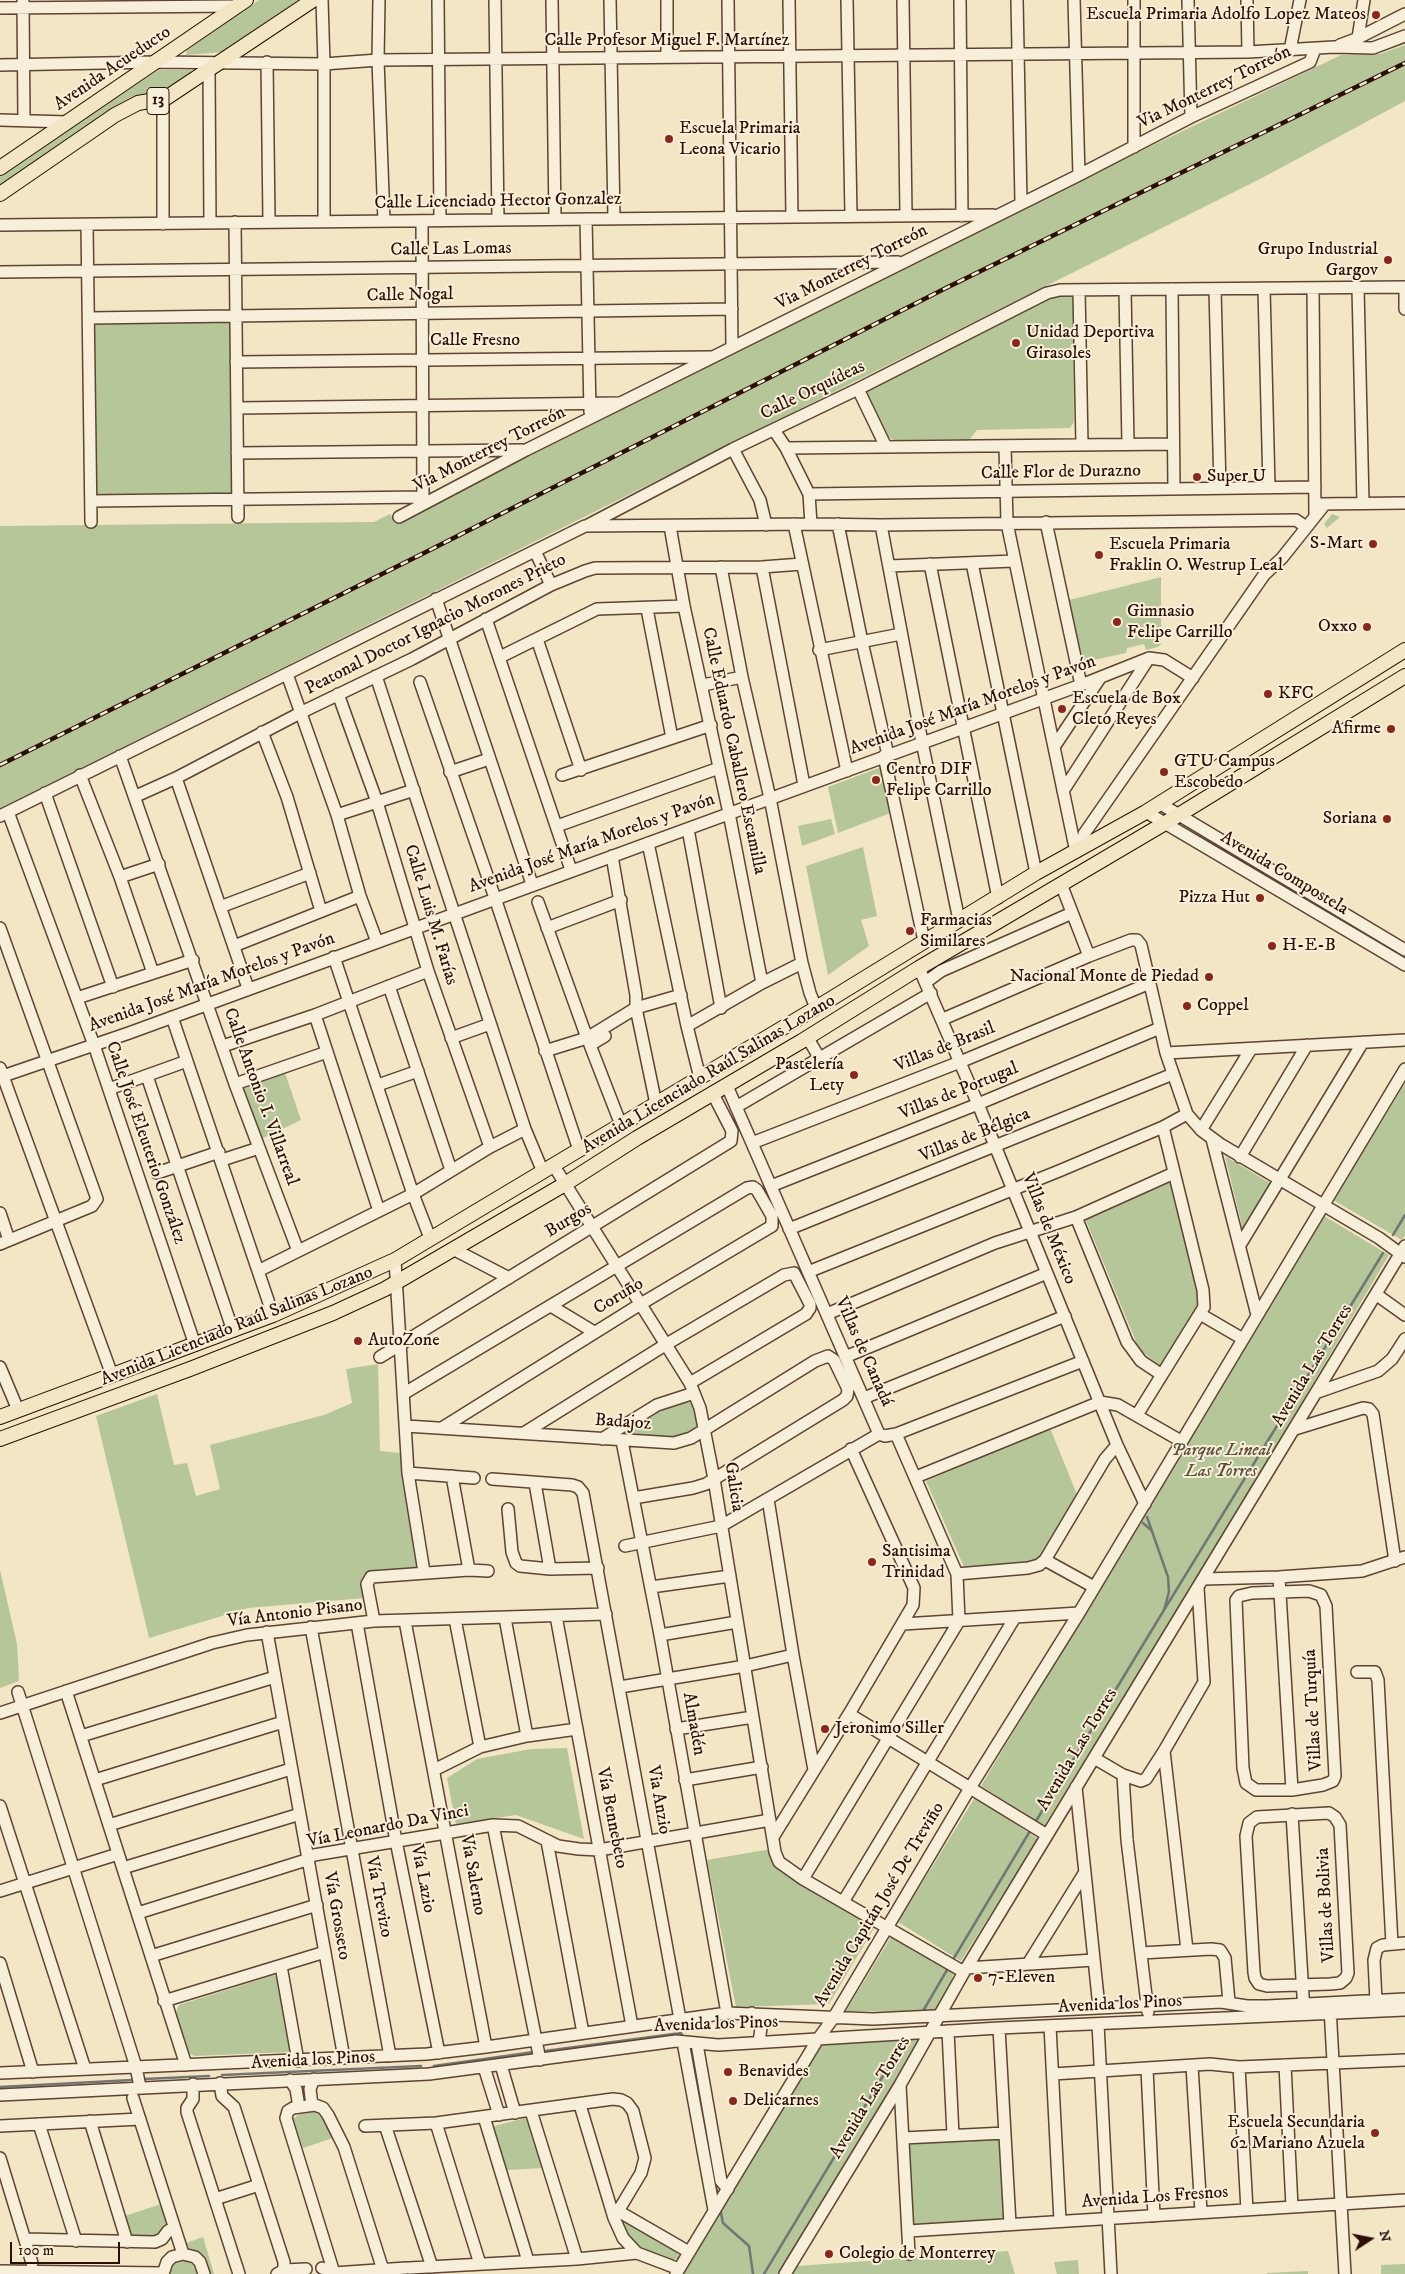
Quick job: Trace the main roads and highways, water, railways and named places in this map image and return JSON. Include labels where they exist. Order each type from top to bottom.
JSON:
[{"type":"main road","name":"13","points":[[0,194],[115,115],[138,103],[163,100],[313,0]]},
{"type":"main road","name":"Avenida Acueducto","points":[[0,168],[242,3]]},
{"type":"main road","name":"Avenida Licenciado Raúl Salinas Lozano","points":[[0,1417],[233,1331],[395,1260],[816,1008],[1036,873],[1079,851],[1146,812],[1405,650]]},
{"type":"main road","name":"Avenida Licenciado Raúl Salinas Lozano","points":[[0,1439],[333,1313],[397,1282],[456,1250],[566,1184],[637,1138],[807,1038],[919,968],[1177,816],[1405,676]]},
{"type":"waterway","points":[[1393,1235],[1405,1215]]},
{"type":"waterway","points":[[1164,1610],[1383,1253]]},
{"type":"waterway","points":[[1036,1821],[1164,1610],[1169,1592],[1168,1577],[1147,1517]]},
{"type":"waterway","points":[[1143,1523],[1151,1530]]},
{"type":"waterway","points":[[954,1958],[1030,1831]]},
{"type":"waterway","points":[[923,2011],[947,1970]]},
{"type":"waterway","points":[[545,2051],[681,2033],[682,2035]]},
{"type":"waterway","points":[[764,2274],[904,2041]]},
{"type":"waterway","points":[[690,2049],[718,2197]]},
{"type":"waterway","points":[[434,2066],[534,2052]]},
{"type":"waterway","points":[[222,2075],[421,2066]]},
{"type":"waterway","points":[[145,2079],[209,2076]]},
{"type":"waterway","points":[[0,2087],[132,2080]]},
{"type":"waterway","points":[[720,2208],[723,2223],[749,2246],[753,2274]]},
{"type":"railway","points":[[0,765],[428,551],[946,288],[1405,63]]},
{"type":"place","name":"Escuela Primaria Adolfo Lopez Mateos","points":[[1376,15]]},
{"type":"place","name":"Escuela Primaria Leona Vicario","points":[[669,139]]},
{"type":"place","name":"Grupo Industrial Gargov","points":[[1388,260]]},
{"type":"place","name":"Unidad Deportiva Girasoles","points":[[1016,343]]},
{"type":"place","name":"Super U","points":[[1197,477]]},
{"type":"place","name":"S-Mart","points":[[1373,544]]},
{"type":"place","name":"Escuela Primaria Fraklin O. Westrup Leal","points":[[1099,555]]},
{"type":"place","name":"Gimnasio Felipe Carrillo","points":[[1117,622]]},
{"type":"place","name":"Oxxo","points":[[1367,627]]},
{"type":"place","name":"KFC","points":[[1268,694]]},
{"type":"place","name":"Escuela de Box Cleto Reyes","points":[[1062,709]]},
{"type":"place","name":"Afirme","points":[[1391,729]]},
{"type":"place","name":"GTU Campus Escobedo","points":[[1164,772]]},
{"type":"place","name":"Centro DIF Felipe Carrillo","points":[[876,780]]},
{"type":"place","name":"Soriana","points":[[1387,819]]},
{"type":"place","name":"Pizza Hut","points":[[1260,898]]},
{"type":"place","name":"Farmacias Similares","points":[[910,931]]},
{"type":"place","name":"H-E-B","points":[[1272,946]]},
{"type":"place","name":"Nacional Monte de Piedad","points":[[1209,977]]},
{"type":"place","name":"Coppel","points":[[1187,1006]]},
{"type":"place","name":"Pastelería Lety","points":[[854,1075]]},
{"type":"place","name":"AutoZone","points":[[358,1341]]},
{"type":"place","name":"Santisima Trinidad","points":[[872,1562]]},
{"type":"place","name":"Jeronimo Siller","points":[[825,1729]]},
{"type":"place","name":"7-Eleven","points":[[978,1978]]},
{"type":"place","name":"Benavides","points":[[728,2072]]},
{"type":"place","name":"Delicarnes","points":[[733,2101]]},
{"type":"place","name":"Escuela Secundaria 62 Mariano Azuela","points":[[1375,2133]]},
{"type":"place","name":"Colegio de Monterrey","points":[[829,2254]]},
{"type":"park label","name":"Parque Lineal Las Torres","points":[[1221,1461]]}]
